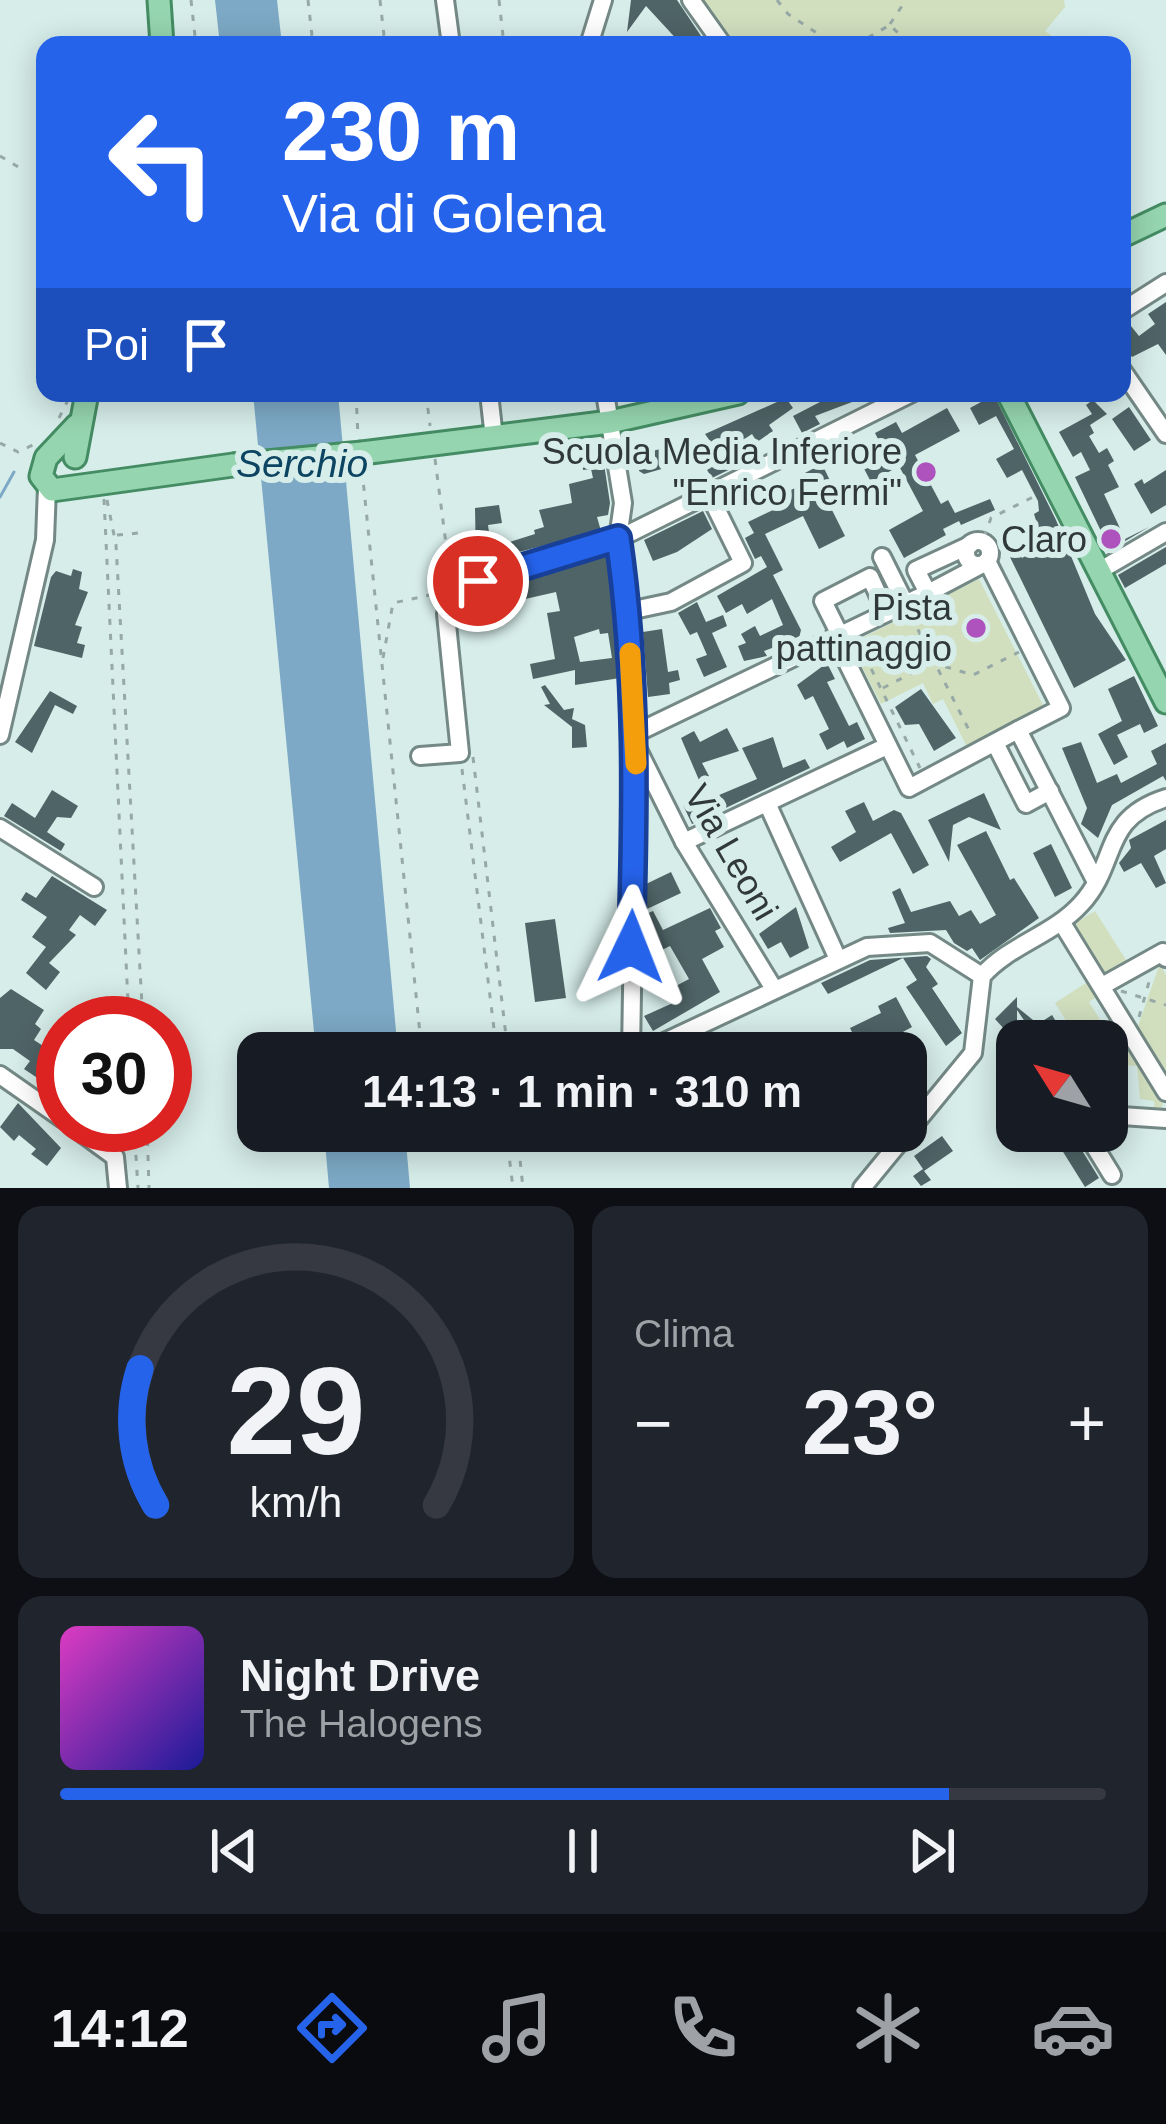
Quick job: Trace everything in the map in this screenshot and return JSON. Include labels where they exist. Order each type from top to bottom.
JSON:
[{"type":"main road","points":[[159,0],[161,36]]},
{"type":"main road","points":[[1131,232],[1166,215]]},
{"type":"main road","points":[[81,402],[67,423],[64,469],[105,486],[232,465],[610,422],[698,402]]},
{"type":"main road","points":[[1014,402],[1166,702]]},
{"type":"street","points":[[445,0],[450,36]]},
{"type":"street","points":[[593,36],[603,0]]},
{"type":"street","points":[[692,0],[716,36]]},
{"type":"street","points":[[1131,305],[1166,283]]},
{"type":"street","points":[[1131,383],[1166,434]]},
{"type":"street","points":[[490,402],[494,437]]},
{"type":"street","points":[[606,402],[622,503],[618,538],[629,611],[635,740],[631,1032]]},
{"type":"street","points":[[420,755],[460,753],[446,614],[452,590],[618,538],[894,402]]},
{"type":"street","points":[[0,735],[64,469]]},
{"type":"street","points":[[629,611],[671,602],[743,563],[709,494]]},
{"type":"street","points":[[1099,571],[1166,532]]},
{"type":"street","points":[[635,740],[928,593],[984,563],[990,550],[976,543],[916,570],[928,593]]},
{"type":"street","points":[[882,557],[905,603]]},
{"type":"street","points":[[886,612],[870,577],[823,601],[909,788],[1061,708],[984,563]]},
{"type":"street","points":[[1018,730],[1095,880]]},
{"type":"street","name":"Via Leoni","points":[[635,740],[684,842],[774,989]]},
{"type":"street","points":[[684,842],[887,746]]},
{"type":"street","points":[[988,749],[1026,804],[1050,791]]},
{"type":"street","points":[[862,1188],[973,1053],[982,976],[1062,923],[1095,880],[1127,817],[1166,798]]},
{"type":"street","points":[[767,802],[837,958]]},
{"type":"street","points":[[0,828],[94,887]]},
{"type":"street","points":[[1062,923],[1166,1091]]},
{"type":"street","points":[[685,1032],[867,947],[930,943],[982,976]]},
{"type":"street","points":[[1102,986],[1162,957]]},
{"type":"street","points":[[3,1083],[36,1103]]},
{"type":"street","points":[[1128,1116],[1166,1119]]},
{"type":"street","points":[[109,1152],[116,1157],[118,1188]]},
{"type":"street","points":[[1097,1152],[1112,1175]]},
{"type":"path","points":[[191,0],[195,36]]},
{"type":"path","points":[[308,0],[312,36]]},
{"type":"path","points":[[380,0],[384,36]]},
{"type":"path","points":[[499,0],[502,36]]},
{"type":"path","points":[[777,0],[788,14],[821,36]]},
{"type":"path","points":[[871,36],[890,25],[905,0]]},
{"type":"path","points":[[890,25],[901,36]]},
{"type":"path","points":[[0,156],[25,171]]},
{"type":"path","points":[[67,423],[70,402]]},
{"type":"path","points":[[357,402],[420,1032]]},
{"type":"path","points":[[0,443],[64,469]]},
{"type":"path","points":[[976,543],[991,518],[1057,485]]},
{"type":"path","points":[[105,486],[115,534],[141,996]]},
{"type":"path","points":[[105,486],[128,996]]},
{"type":"path","points":[[115,534],[139,533]]},
{"type":"path","points":[[382,661],[393,604],[452,590]]},
{"type":"path","points":[[905,603],[988,749]]},
{"type":"path","points":[[926,779],[857,640],[974,675],[1030,646]]},
{"type":"path","points":[[880,689],[934,661]]},
{"type":"path","points":[[460,753],[494,1032]]},
{"type":"path","points":[[1133,1036],[1162,957]]},
{"type":"path","points":[[1102,986],[1166,1004]]},
{"type":"path","points":[[136,1152],[138,1188]]},
{"type":"path","points":[[148,1152],[149,1188]]},
{"type":"path","points":[[509,1152],[513,1188]]},
{"type":"path","points":[[519,1152],[523,1188]]},
{"type":"green space","points":[[702,0],[1064,0],[1065,7],[1045,31],[1052,36],[727,36]]},
{"type":"green space","points":[[979,579],[1044,707],[967,747],[943,699],[933,704],[923,683],[881,704],[850,644]]},
{"type":"green space","points":[[1095,911],[1126,960],[1103,975],[1072,925]]},
{"type":"green space","points":[[1160,963],[1166,975],[1166,1077],[1137,1029]]},
{"type":"green space","points":[[1089,981],[1097,996],[1089,1002],[1100,1020],[1066,1020],[1055,1003]]},
{"type":"green space","points":[[1128,1046],[1163,1104],[1161,1109],[1154,1108],[1154,1101],[1140,1099],[1137,1066],[1128,1065]]},
{"type":"water","points":[[215,0],[277,0],[281,36],[219,36]]},
{"type":"water","name":"Serchio","points":[[254,402],[339,402],[396,1032],[314,1032]]},
{"type":"water","points":[[326,1152],[407,1152],[410,1188],[329,1188]]},
{"type":"building","points":[[631,0],[677,0],[701,36],[674,36],[646,6],[627,32]]},
{"type":"building","points":[[1166,302],[1166,355],[1158,344],[1132,357],[1131,326],[1139,336],[1155,324],[1148,314]]},
{"type":"building","points":[[777,402],[789,402],[793,408],[769,425],[773,431],[757,442],[752,434],[737,444],[747,461],[712,478],[707,470],[723,460],[705,434]]},
{"type":"building","points":[[820,402],[852,402],[815,416],[820,424],[802,433],[793,416]]},
{"type":"building","points":[[997,402],[1056,520],[1095,614],[1126,660],[1074,688],[1009,555],[1018,551],[1022,558],[1044,546],[1034,514],[1039,511],[1038,501],[1022,470],[1007,478],[996,459],[1014,449],[996,416],[979,425],[970,408]]},
{"type":"building","points":[[1095,402],[1107,414],[1090,425],[1094,433],[1089,436],[1099,453],[1107,448],[1114,461],[1108,465],[1119,487],[1104,494],[1125,539],[1149,527],[1110,550],[1075,477],[1090,470],[1081,452],[1073,457],[1059,432],[1092,414],[1086,405]]},
{"type":"building","points":[[1129,407],[1151,440],[1134,451],[1112,419]]},
{"type":"building","points":[[947,408],[960,431],[915,455],[941,504],[948,500],[955,513],[990,499],[995,510],[943,529],[946,535],[904,558],[889,530],[923,511],[899,466],[871,482],[860,461],[883,449],[875,433],[896,422],[902,433]]},
{"type":"building","points":[[681,444],[695,449],[697,459],[644,474],[639,471],[640,454]]},
{"type":"building","points":[[581,447],[602,451],[610,503],[608,515],[597,517],[601,531],[476,563],[475,508],[499,505],[502,523],[488,525],[491,548],[535,534],[534,530],[544,527],[539,510],[572,503],[569,484],[593,478],[591,469],[583,470]]},
{"type":"building","points":[[822,464],[835,491],[825,496],[845,536],[819,549],[803,516],[765,534],[783,570],[773,575],[801,630],[799,638],[764,651],[767,656],[744,661],[738,646],[746,643],[741,634],[755,626],[760,636],[783,625],[772,599],[747,614],[742,604],[726,613],[717,596],[767,567],[761,556],[755,559],[745,538],[754,533],[748,522],[773,510],[769,501],[807,482],[803,474]]},
{"type":"building","points":[[1166,470],[1166,505],[1151,514],[1134,484],[1142,479],[1144,484]]},
{"type":"building","points":[[703,511],[712,529],[653,561],[644,540]]},
{"type":"building","points":[[1166,547],[1166,564],[1125,588],[1118,575]]},
{"type":"building","points":[[608,555],[620,678],[575,685],[575,670],[533,679],[530,664],[555,659],[547,613],[560,611],[556,592],[512,602],[509,585]],"holes":[[[599,629],[600,634],[608,633],[612,658],[580,662],[574,637]]]},
{"type":"building","points":[[73,569],[82,572],[79,589],[88,592],[75,625],[82,627],[77,643],[85,645],[82,658],[34,646],[51,577],[56,571],[71,576]]},
{"type":"building","points":[[697,602],[706,622],[723,615],[727,626],[712,633],[727,667],[704,677],[696,659],[707,655],[697,632],[690,635],[678,613]]},
{"type":"building","points":[[662,629],[668,672],[678,670],[680,680],[669,683],[670,694],[648,697],[643,632]]},
{"type":"building","points":[[827,663],[835,679],[827,682],[849,726],[857,722],[865,739],[847,748],[844,741],[827,750],[819,734],[829,729],[813,696],[805,700],[797,685]]},
{"type":"building","points":[[1134,676],[1158,726],[1144,733],[1140,724],[1117,735],[1128,757],[1114,765],[1098,734],[1122,721],[1108,689]]},
{"type":"building","points":[[545,685],[564,710],[574,708],[572,719],[585,725],[587,747],[572,748],[572,727],[544,705],[550,704],[541,687]]},
{"type":"building","points":[[921,689],[956,738],[934,751],[919,724],[905,725],[895,707]]},
{"type":"building","points":[[50,691],[77,706],[73,714],[55,705],[32,753],[15,742]]},
{"type":"building","points":[[727,728],[739,751],[702,763],[709,776],[699,780],[681,738],[694,731],[700,742]]},
{"type":"building","points":[[773,737],[783,768],[805,759],[810,768],[692,824],[683,805],[700,792],[705,801],[757,779],[742,748]]},
{"type":"building","points":[[1081,742],[1097,783],[1117,774],[1121,783],[1157,764],[1151,751],[1166,743],[1166,781],[1163,776],[1112,805],[1098,838],[1081,824],[1087,808],[1062,748]]},
{"type":"building","points":[[52,790],[78,806],[71,818],[57,817],[47,832],[65,844],[61,851],[4,816],[12,803],[35,818]]},
{"type":"building","points":[[984,793],[1001,830],[969,817],[953,825],[949,862],[928,820]]},
{"type":"building","points":[[864,802],[873,821],[894,810],[901,813],[929,865],[913,874],[891,833],[840,862],[831,847],[856,832],[845,811]]},
{"type":"building","points":[[1166,820],[1166,849],[1154,856],[1166,883],[1156,888],[1141,863],[1124,872],[1119,863],[1131,848],[1129,840]]},
{"type":"building","points":[[986,831],[1010,880],[1014,878],[1039,918],[980,960],[972,948],[967,951],[954,943],[946,930],[890,933],[888,928],[905,923],[892,892],[900,888],[911,912],[950,901],[959,916],[971,910],[980,924],[996,915],[957,845]]},
{"type":"building","points":[[1051,844],[1072,888],[1055,897],[1033,853]]},
{"type":"building","points":[[671,872],[681,893],[647,909],[646,884]]},
{"type":"building","points":[[52,876],[107,910],[95,926],[80,915],[69,930],[76,935],[49,963],[60,972],[46,990],[26,973],[46,947],[32,937],[47,917],[21,900],[26,892],[36,898]]},
{"type":"building","points":[[796,907],[809,948],[790,958],[781,942],[768,949],[759,934]]},
{"type":"building","points":[[710,908],[724,947],[702,959],[720,992],[653,1031],[644,1016],[675,1002],[661,994],[689,979],[670,946],[646,958],[656,975],[645,981],[646,939],[654,935],[646,914],[653,911],[663,930]]},
{"type":"building","points":[[555,919],[566,998],[535,1002],[525,923]]},
{"type":"building","points":[[927,956],[931,959],[926,967],[938,984],[932,988],[962,1033],[946,1046],[906,987],[917,980],[903,958],[828,994],[821,983],[870,960]]},
{"type":"building","points":[[11,989],[36,1005],[36,1077],[24,1069],[30,1061],[13,1049],[0,1049],[0,998]]},
{"type":"building","points":[[896,997],[912,1027],[903,1032],[852,1032],[850,1028],[881,1013],[878,1006]]},
{"type":"building","points":[[1017,997],[1017,1007],[1033,1020],[1024,1020],[1017,1010],[1017,1020],[995,1019]]},
{"type":"building","points":[[18,1103],[36,1122],[36,1149],[19,1135],[14,1141],[0,1127]]},
{"type":"building","points":[[942,1136],[953,1151],[924,1171],[931,1180],[921,1186],[913,1176],[923,1169],[914,1156],[927,1152],[927,1147]]},
{"type":"building","points":[[36,1149],[58,1152],[47,1166],[31,1154]]},
{"type":"building","points":[[1063,1152],[1083,1152],[1099,1178],[1085,1187]]},
{"type":"waterway","points":[[0,497],[14,472]]},
{"type":"slow traffic","points":[[630,653],[636,764]]},
{"type":"place","name":"Scuola Media Inferiore \"Enrico Fermi\"","points":[[926,472]]},
{"type":"place","name":"Claro","points":[[1111,539]]},
{"type":"place","name":"Pista pattinaggio","points":[[976,628]]},
{"type":"route","points":[[478,581],[618,538],[629,611],[636,746],[631,947]]}]
